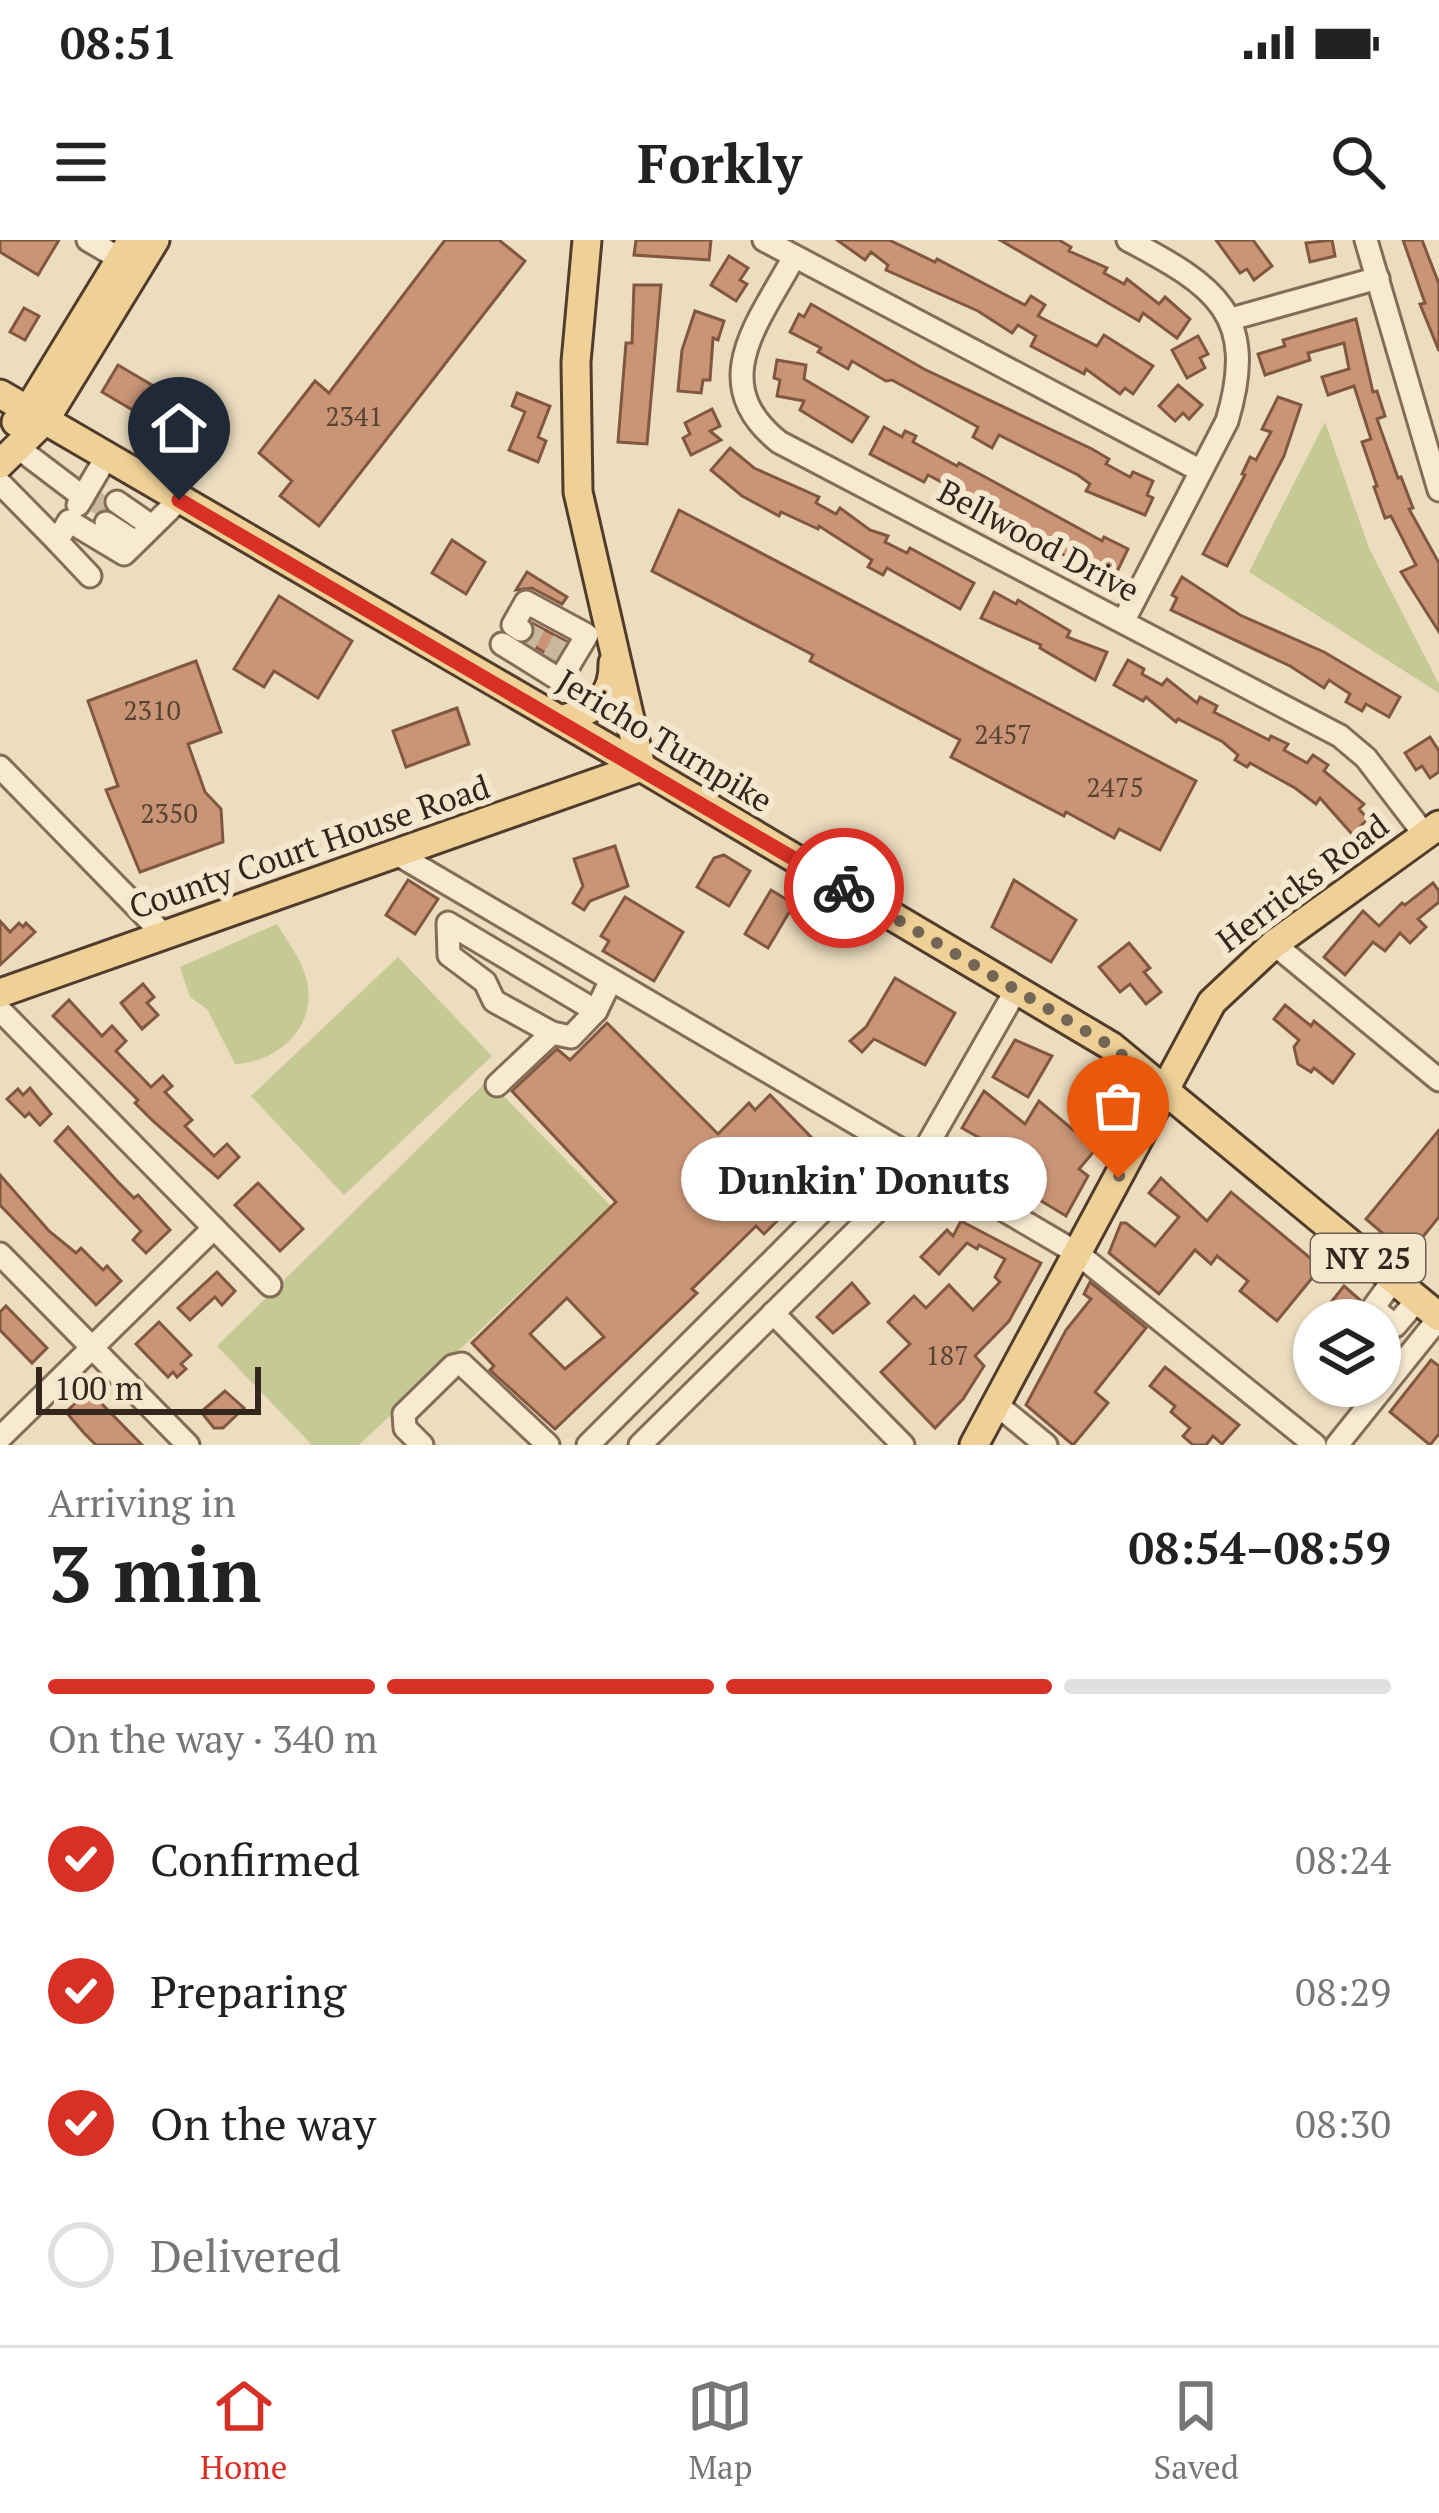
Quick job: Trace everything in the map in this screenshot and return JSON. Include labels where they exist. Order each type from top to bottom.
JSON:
[{"type":"main road","points":[[6,450],[36,415],[130,256],[155,240]]},
{"type":"main road","points":[[587,240],[576,362],[578,492],[641,766]]},
{"type":"main road","name":"Jericho Turnpike","points":[[0,394],[641,766],[1121,1053],[1432,1311]]},
{"type":"main road","points":[[551,714],[598,705],[611,688],[609,629]]},
{"type":"main road","name":"County Court House Road","points":[[0,993],[641,766]]},
{"type":"main road","name":"Herricks Road","points":[[974,1445],[1212,1002],[1274,944],[1430,839]]},
{"type":"street","points":[[88,240],[130,256]]},
{"type":"street","points":[[764,240],[1201,470]]},
{"type":"street","points":[[1124,622],[1227,421],[1237,388],[1238,358],[1231,319],[1207,288],[1182,268],[1128,240]]},
{"type":"street","points":[[1366,240],[1439,490]]},
{"type":"street","name":"Bellwood Drive","points":[[794,257],[743,359],[743,401],[758,425],[779,442],[1348,741],[1430,839]]},
{"type":"street","points":[[1231,319],[1378,278]]},
{"type":"street","points":[[6,450],[142,533]]},
{"type":"street","points":[[57,541],[93,505],[107,456]]},
{"type":"street","points":[[0,484],[90,576]]},
{"type":"street","points":[[93,505],[124,554],[179,500]]},
{"type":"street","points":[[521,630],[512,625],[526,602],[587,635],[568,655],[551,714]]},
{"type":"street","points":[[502,644],[560,680]]},
{"type":"street","points":[[0,767],[164,935]]},
{"type":"street","points":[[397,854],[1077,1253],[1315,1445]]},
{"type":"street","points":[[596,1011],[448,923],[449,955],[485,982],[494,1001],[552,1033],[571,1037],[596,1011],[611,980]]},
{"type":"street","points":[[1274,944],[1439,1080]]},
{"type":"street","points":[[652,1441],[908,1181],[1016,990]]},
{"type":"street","points":[[0,1010],[270,1285]]},
{"type":"street","points":[[496,1084],[552,1033]]},
{"type":"street","points":[[588,1445],[875,1159],[885,1141]]},
{"type":"street","points":[[0,1438],[214,1228]]},
{"type":"street","points":[[0,1254],[188,1445]]},
{"type":"street","points":[[1337,1445],[1432,1311]]},
{"type":"street","points":[[773,1313],[903,1445]]},
{"type":"street","points":[[422,1445],[405,1428],[404,1414],[453,1366],[462,1364],[548,1445]]},
{"type":"street","points":[[996,1404],[1046,1445]]},
{"type":"green space","points":[[1325,422],[1369,548],[1439,684],[1439,693],[1249,572]]},
{"type":"green space","points":[[277,924],[303,968],[307,1008],[302,1023],[282,1048],[235,1064],[207,1009],[190,997],[180,967]]},
{"type":"green space","points":[[398,957],[492,1056],[344,1195],[251,1096]]},
{"type":"green space","points":[[488,1080],[611,1206],[359,1445],[312,1445],[217,1346]]},
{"type":"building","points":[[0,240],[59,240],[38,275],[0,252]]},
{"type":"building","points":[[445,240],[499,240],[525,261],[319,526],[280,496],[292,481],[259,453],[315,381],[329,393]]},
{"type":"building","points":[[636,240],[711,240],[709,260],[634,255]]},
{"type":"building","points":[[837,240],[889,240],[1025,305],[1031,296],[1045,305],[1038,316],[1097,346],[1104,335],[1153,366],[1133,394],[1125,388],[1120,394],[1086,369],[1084,374],[1031,346],[1036,336],[1018,325],[1012,333],[978,311],[886,270],[888,265],[871,252],[865,260]]},
{"type":"building","points":[[1000,240],[1059,240],[1071,247],[1069,251],[1107,268],[1104,273],[1124,284],[1127,279],[1159,304],[1165,297],[1190,319],[1177,338],[1143,313],[1139,321]]},
{"type":"building","points":[[1216,240],[1253,240],[1272,266],[1254,280],[1247,269],[1240,273]]},
{"type":"building","points":[[1332,240],[1335,256],[1310,262],[1306,243]]},
{"type":"building","points":[[1403,240],[1422,240],[1439,284],[1439,351],[1420,304],[1425,303]]},
{"type":"building","points":[[729,256],[748,268],[740,280],[747,284],[736,301],[711,285]]},
{"type":"building","points":[[634,285],[661,285],[647,444],[618,442],[626,343],[632,343]]},
{"type":"building","points":[[811,304],[924,369],[1092,449],[1109,459],[1106,464],[1130,477],[1133,472],[1153,481],[1147,495],[1153,498],[1145,515],[1086,491],[1090,484],[1078,475],[999,435],[992,448],[973,437],[978,427],[852,361],[848,369],[818,352],[821,348],[790,332],[799,314],[804,317]]},
{"type":"building","points":[[24,308],[39,316],[25,340],[10,332]]},
{"type":"building","points":[[695,311],[724,321],[718,340],[713,338],[710,380],[703,380],[701,393],[678,391],[682,350]]},
{"type":"building","points":[[1356,319],[1373,392],[1377,391],[1385,416],[1377,419],[1413,508],[1409,509],[1439,563],[1439,632],[1401,572],[1416,565],[1391,516],[1385,518],[1374,487],[1362,442],[1371,439],[1354,386],[1328,395],[1322,377],[1349,369],[1344,343],[1308,353],[1310,360],[1265,375],[1258,354],[1285,346],[1283,340]]},
{"type":"building","points":[[1198,336],[1208,354],[1200,358],[1205,368],[1187,378],[1172,350]]},
{"type":"building","points":[[777,360],[806,365],[804,379],[868,417],[852,442],[800,410],[804,401],[777,396]]},
{"type":"building","points":[[118,365],[179,401],[163,428],[102,392]]},
{"type":"building","points":[[1178,385],[1202,405],[1189,419],[1183,413],[1175,421],[1159,406]]},
{"type":"building","points":[[517,393],[550,406],[538,437],[546,441],[538,462],[509,450],[525,412],[512,406]]},
{"type":"building","points":[[1278,397],[1301,405],[1284,456],[1227,566],[1203,554],[1250,457],[1256,460],[1271,432],[1262,429]]},
{"type":"building","points":[[712,409],[720,426],[710,431],[721,440],[691,455],[683,438],[690,434],[685,423]]},
{"type":"building","points":[[884,427],[902,437],[905,431],[916,436],[913,442],[957,466],[1102,541],[1104,537],[1128,549],[1113,580],[1016,530],[928,475],[924,482],[870,454]]},
{"type":"building","points":[[730,448],[754,468],[819,497],[816,503],[836,514],[840,508],[870,530],[888,536],[885,542],[907,553],[910,548],[974,583],[960,609],[887,568],[883,575],[868,567],[872,560],[819,526],[781,512],[779,516],[742,496],[711,470]]},
{"type":"building","points":[[679,510],[1196,781],[1160,850],[1119,829],[1114,838],[1066,812],[1064,816],[951,757],[960,740],[810,661],[813,655],[652,571]]},
{"type":"building","points":[[452,540],[485,562],[466,594],[432,573]]},
{"type":"building","points":[[527,572],[567,597],[562,604],[532,588],[516,590]]},
{"type":"building","points":[[1182,577],[1240,615],[1324,652],[1400,697],[1389,717],[1366,704],[1362,711],[1346,702],[1350,694],[1329,680],[1324,688],[1290,666],[1171,610],[1177,598],[1172,595]]},
{"type":"building","points":[[994,592],[1016,604],[1018,600],[1070,631],[1067,637],[1107,652],[1095,680],[1041,645],[981,618]]},
{"type":"building","points":[[279,596],[352,641],[318,698],[274,671],[264,687],[234,669]]},
{"type":"building","points":[[534,624],[566,641],[555,659],[529,643],[536,632]]},
{"type":"building","points":[[1128,660],[1162,685],[1167,679],[1197,703],[1200,697],[1217,706],[1214,712],[1269,740],[1271,736],[1288,744],[1284,750],[1307,763],[1313,755],[1328,765],[1324,771],[1364,804],[1359,809],[1368,819],[1352,834],[1320,798],[1316,804],[1250,763],[1247,767],[1235,760],[1238,755],[1223,742],[1176,722],[1146,697],[1143,701],[1114,685]]},
{"type":"building","points":[[196,661],[221,732],[188,744],[205,792],[221,809],[223,842],[140,872],[106,790],[118,786],[88,701]]},
{"type":"building","points":[[457,708],[469,744],[406,767],[393,731]]},
{"type":"building","points":[[1430,737],[1439,751],[1439,772],[1430,778],[1422,766],[1416,770],[1405,753]]},
{"type":"building","points":[[615,846],[628,886],[590,901],[584,910],[573,903],[583,886],[574,859]]},
{"type":"building","points":[[724,855],[750,871],[729,906],[697,887],[714,858]]},
{"type":"building","points":[[408,880],[438,899],[415,934],[386,915]]},
{"type":"building","points":[[1014,880],[1076,920],[1051,962],[992,927]]},
{"type":"building","points":[[1433,883],[1439,902],[1418,919],[1426,927],[1410,943],[1400,933],[1385,951],[1373,942],[1345,975],[1324,957],[1363,911],[1379,926],[1402,903]]},
{"type":"building","points":[[771,890],[794,904],[768,948],[745,934]]},
{"type":"building","points":[[625,897],[683,932],[654,981],[603,951],[609,941],[601,936]]},
{"type":"building","points":[[0,921],[10,932],[26,923],[35,932],[0,965]]},
{"type":"building","points":[[1129,943],[1150,968],[1144,972],[1161,992],[1146,1004],[1130,984],[1120,992],[1099,967]]},
{"type":"building","points":[[895,978],[955,1013],[925,1065],[874,1039],[862,1052],[850,1041],[866,1027]]},
{"type":"building","points":[[143,984],[154,997],[147,1003],[158,1015],[142,1029],[121,1003]]},
{"type":"building","points":[[69,1000],[102,1036],[112,1026],[126,1041],[116,1051],[151,1087],[163,1076],[172,1086],[165,1092],[192,1120],[185,1126],[214,1156],[227,1144],[239,1157],[218,1178],[154,1122],[53,1016]]},
{"type":"building","points":[[1285,1005],[1311,1026],[1314,1021],[1354,1054],[1333,1083],[1314,1068],[1311,1072],[1298,1064],[1294,1047],[1299,1040],[1274,1019]]},
{"type":"building","points":[[607,1023],[718,1134],[749,1103],[755,1110],[770,1095],[811,1137],[787,1160],[812,1186],[764,1234],[756,1226],[692,1289],[697,1293],[555,1429],[490,1370],[494,1366],[472,1343],[616,1202],[512,1091],[557,1049],[570,1060]],"holes":[[[567,1298],[604,1337],[565,1369],[530,1334]]]},
{"type":"building","points":[[1015,1040],[1052,1056],[1028,1097],[993,1077]]},
{"type":"building","points":[[30,1088],[51,1114],[40,1125],[7,1099],[18,1089],[23,1095]]},
{"type":"building","points":[[984,1091],[1025,1124],[1039,1101],[1096,1149],[1079,1169],[1088,1176],[1066,1216],[1038,1199],[1042,1192],[985,1158],[992,1145],[962,1128]]},
{"type":"building","points":[[68,1127],[170,1230],[146,1253],[133,1240],[141,1231],[55,1141]]},
{"type":"building","points":[[1439,1130],[1439,1217],[1408,1255],[1366,1219]]},
{"type":"building","points":[[0,1175],[49,1231],[76,1253],[81,1248],[103,1270],[107,1266],[121,1281],[96,1305],[0,1205]]},
{"type":"building","points":[[1161,1178],[1207,1221],[1231,1192],[1321,1267],[1277,1321],[1240,1291],[1248,1281],[1217,1256],[1211,1264],[1195,1250],[1159,1294],[1109,1253],[1121,1223],[1155,1246],[1179,1217],[1149,1193]]},
{"type":"building","points":[[258,1183],[303,1229],[280,1251],[235,1205]]},
{"type":"building","points":[[961,1221],[1041,1263],[1009,1321],[975,1356],[984,1366],[963,1399],[935,1428],[881,1372],[910,1344],[888,1322],[914,1296],[926,1308],[949,1285],[973,1310],[1000,1282],[995,1277],[1005,1259],[979,1245],[977,1249],[967,1243],[939,1274],[921,1257],[947,1230],[953,1236]]},
{"type":"building","points":[[217,1272],[235,1291],[222,1305],[215,1297],[190,1320],[178,1308]]},
{"type":"building","points":[[1090,1282],[1146,1328],[1095,1392],[1108,1403],[1073,1445],[1026,1405],[1066,1330],[1091,1299],[1084,1294]]},
{"type":"building","points":[[852,1283],[869,1303],[833,1333],[817,1317]]},
{"type":"building","points":[[1344,1286],[1359,1299],[1334,1299]]},
{"type":"building","points":[[6,1306],[47,1348],[32,1363],[0,1330],[0,1312]]},
{"type":"building","points":[[159,1322],[191,1355],[181,1364],[186,1369],[177,1377],[173,1372],[168,1377],[136,1344]]},
{"type":"building","points":[[1431,1360],[1439,1366],[1439,1434],[1430,1445],[1390,1412],[1401,1407],[1401,1398]]},
{"type":"building","points":[[1165,1367],[1239,1425],[1222,1444],[1213,1436],[1206,1445],[1193,1445],[1183,1436],[1190,1428],[1171,1412],[1175,1406],[1150,1386]]},
{"type":"building","points":[[89,1390],[142,1445],[96,1445],[84,1433],[66,1412]]},
{"type":"building","points":[[225,1391],[244,1408],[223,1428],[214,1428],[201,1412]]},
{"type":"tunnel","points":[[95,501],[111,513]]},
{"type":"tunnel","points":[[521,630],[562,652]]},
{"type":"way so far","points":[[844,888],[1111,1046],[1163,1088],[1118,1178]]},
{"type":"place","name":"Dunkin' Donuts","points":[[1118,1178]]},
{"type":"route","points":[[179,500],[844,888]]}]
